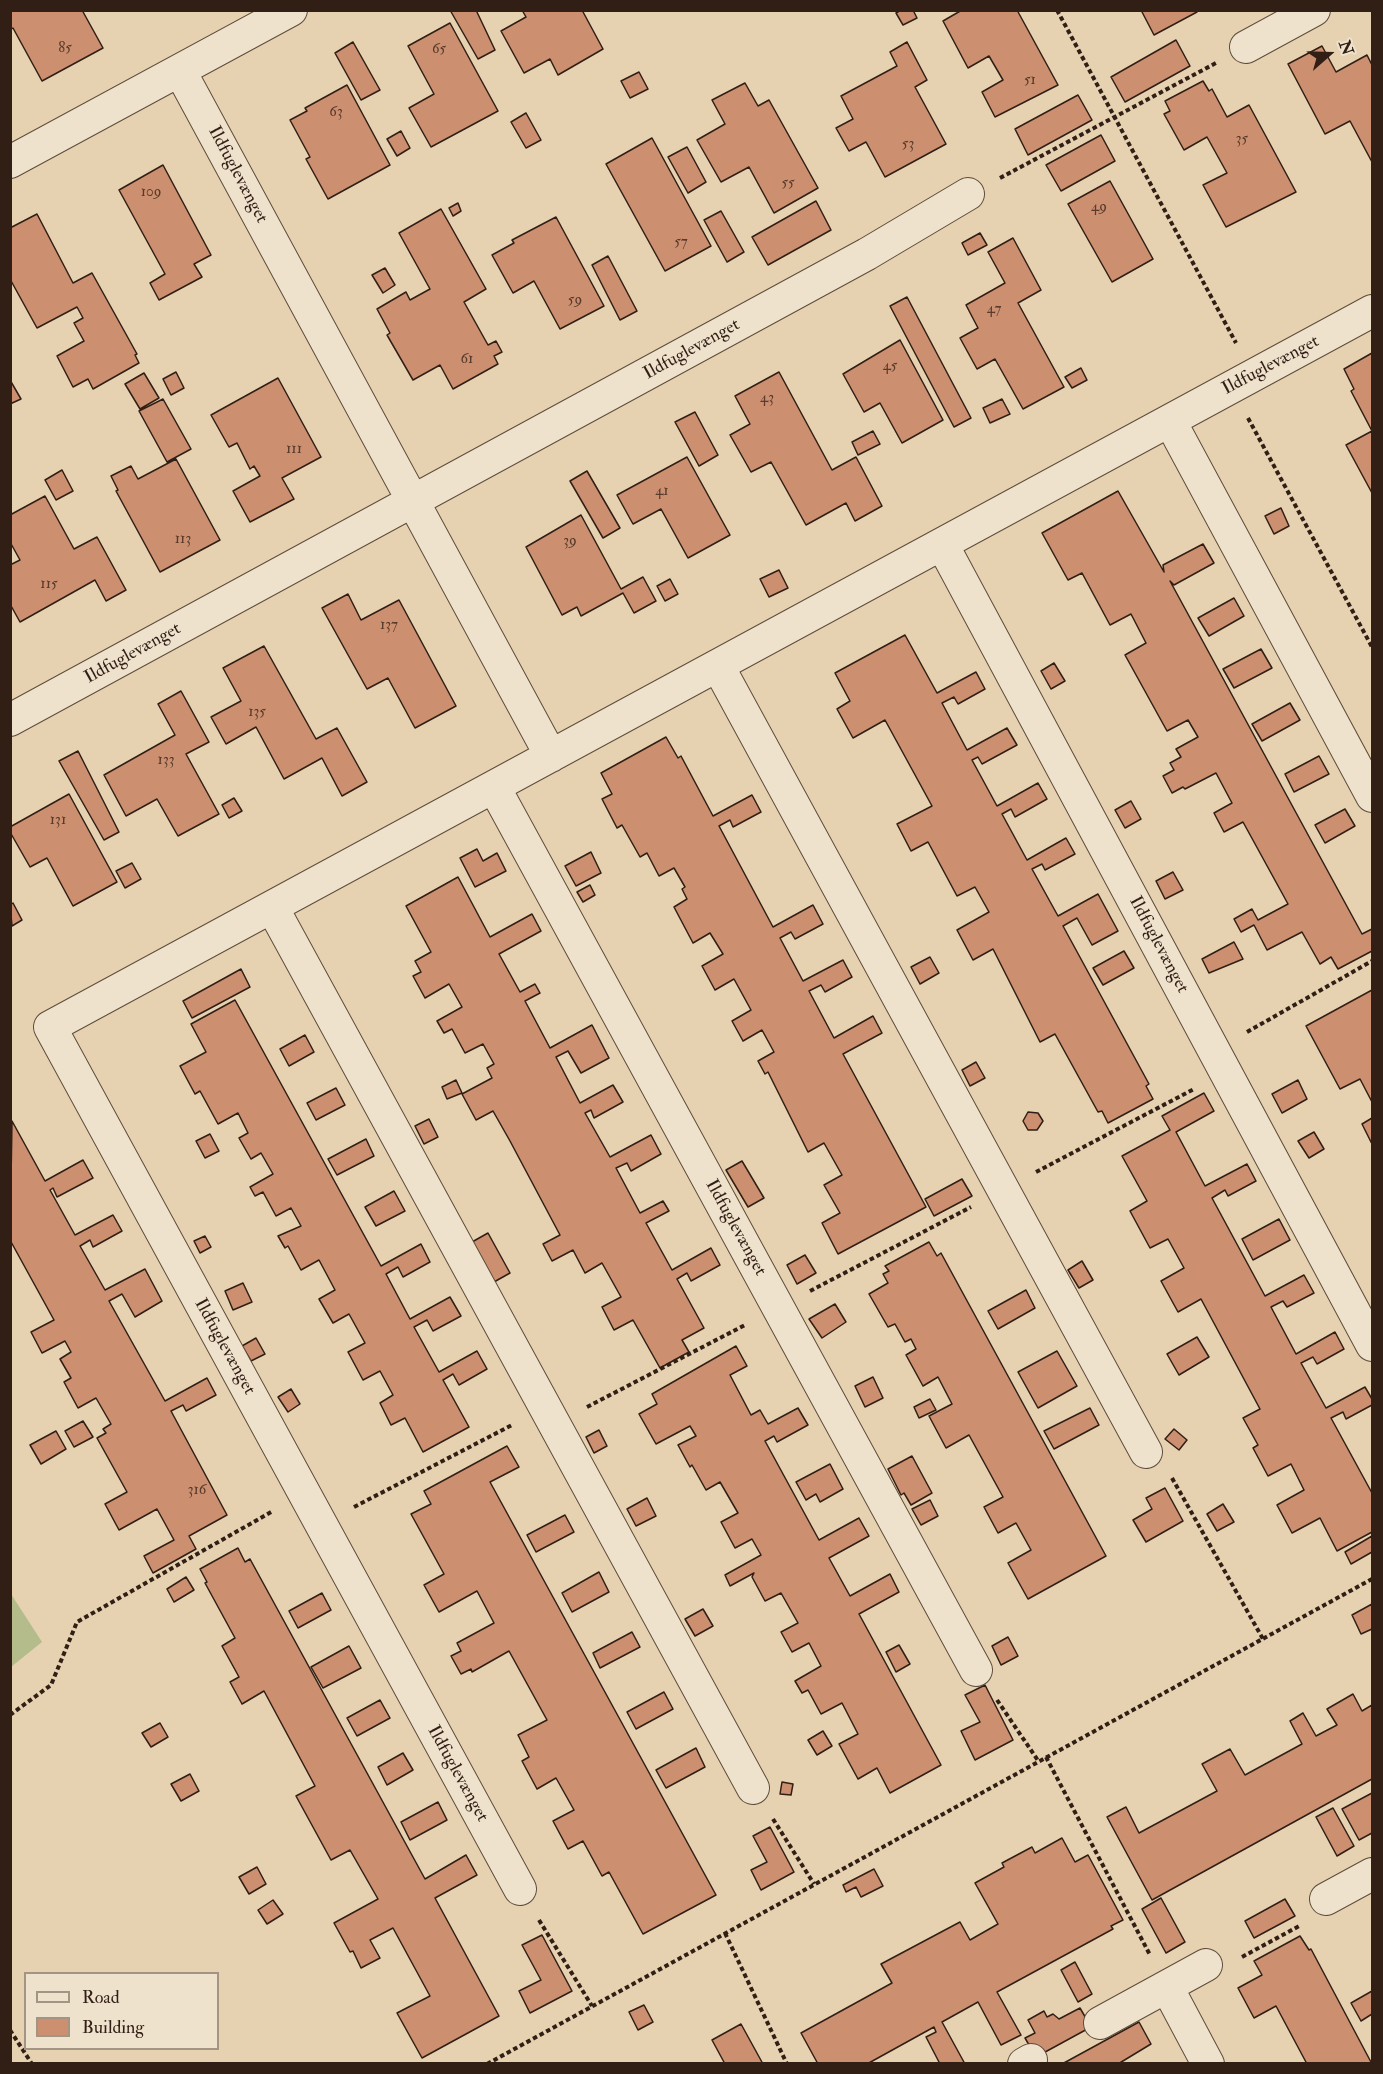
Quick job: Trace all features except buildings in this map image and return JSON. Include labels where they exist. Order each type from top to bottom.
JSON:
[{"type":"street","points":[[10,162],[291,10]]},
{"type":"street","points":[[1246,47],[1314,10]]},
{"type":"street","name":"Ildfuglevænget","points":[[180,71],[551,756]]},
{"type":"street","name":"Ildfuglevænget","points":[[10,720],[867,254],[968,194]]},
{"type":"street","name":"Ildfuglevænget","points":[[520,1889],[50,1027],[1372,311]]},
{"type":"street","points":[[1170,421],[1372,796]]},
{"type":"street","name":"Ildfuglevænget","points":[[942,544],[1372,1345]]},
{"type":"street","points":[[718,666],[1146,1452]]},
{"type":"street","name":"Ildfuglevænget","points":[[494,787],[976,1670]]},
{"type":"street","points":[[272,907],[753,1788]]},
{"type":"street","points":[[1326,1899],[1368,1886]]},
{"type":"street","points":[[1100,2023],[1206,1965]]},
{"type":"street","points":[[1167,1987],[1208,2064]]},
{"type":"path","points":[[1057,10],[1115,119],[1372,647]]},
{"type":"path","points":[[968,194],[1115,119],[1246,47]]},
{"type":"path","points":[[321,1524],[778,1308],[1003,1190],[1220,1061],[1372,961]]},
{"type":"path","points":[[1146,1452],[1166,1467],[1263,1639]]},
{"type":"path","points":[[10,1715],[51,1685],[77,1622],[304,1493]]},
{"type":"path","points":[[487,2064],[1372,1579]]},
{"type":"path","points":[[976,1670],[1039,1762]]},
{"type":"path","points":[[1046,1757],[1167,1987]]},
{"type":"path","points":[[753,1788],[814,1884]]},
{"type":"path","points":[[520,1889],[592,2006]]},
{"type":"path","points":[[1206,1965],[1218,1970],[1316,1917],[1325,1911],[1326,1899]]},
{"type":"path","points":[[725,1933],[787,2064]]},
{"type":"path","points":[[10,2030],[32,2064]]},
{"type":"green space","points":[[11,1594],[42,1642],[10,1667]]}]
